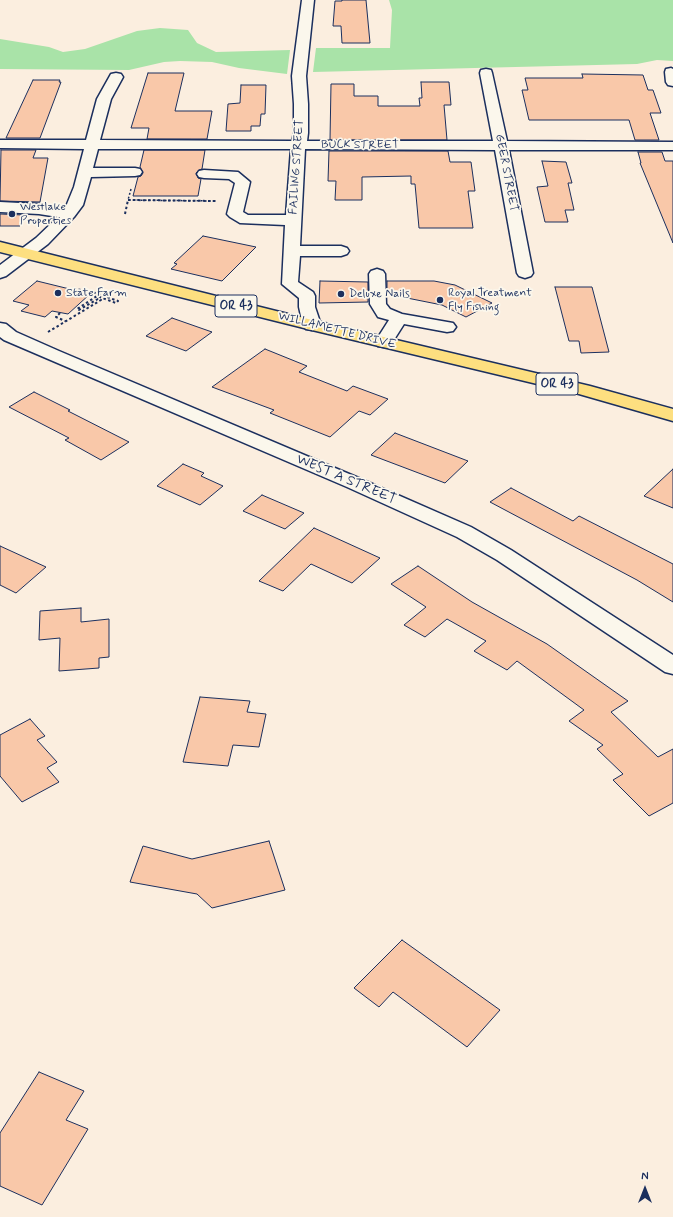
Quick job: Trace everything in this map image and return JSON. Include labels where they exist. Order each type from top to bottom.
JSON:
[{"type":"main road","name":"WILLAMETTE DRIVE","points":[[0,247],[312,325],[584,390],[673,414]]},
{"type":"street","name":"FAILING STREET","points":[[308,0],[299,76],[302,104],[301,134],[298,145],[290,284],[307,296],[307,307],[312,325]]},
{"type":"street","name":"GEER STREET","points":[[486,73],[502,146],[524,273]]},
{"type":"street","points":[[0,273],[26,254],[70,214],[75,205],[94,144],[104,99],[116,77]]},
{"type":"street","name":"BUCK STREET","points":[[0,144],[673,146]]},
{"type":"street","points":[[85,173],[135,172]]},
{"type":"street","points":[[204,174],[233,175],[243,182],[235,214],[245,220],[293,220]]},
{"type":"street","points":[[0,207],[39,208],[70,214]]},
{"type":"street","points":[[291,250],[341,251]]},
{"type":"street","points":[[377,274],[378,304],[384,313],[399,318],[447,327]]},
{"type":"street","points":[[384,342],[399,318]]},
{"type":"street","name":"WEST A STREET","points":[[0,328],[10,336],[47,353],[464,532],[504,555],[673,666]]},
{"type":"path","points":[[125,214],[131,188]]},
{"type":"path","points":[[128,200],[221,201]]},
{"type":"path","points":[[46,333],[101,300],[98,299],[79,310],[77,309],[97,296],[116,303],[118,301],[96,293],[76,289],[74,290]]},
{"type":"path","points":[[60,313],[56,317],[66,321]]},
{"type":"green space","points":[[389,0],[673,0],[673,61],[657,60],[637,64],[313,72],[316,48],[390,48],[392,10]]},
{"type":"green space","points":[[160,28],[188,30],[197,43],[216,52],[290,50],[287,74],[239,68],[212,62],[180,61],[164,62],[129,70],[0,69],[0,39],[49,47],[63,52],[85,49],[137,31]]},
{"type":"building","points":[[366,0],[370,43],[342,43],[341,26],[333,26],[335,1]]},
{"type":"building","points":[[148,73],[184,73],[175,111],[212,111],[207,139],[147,139],[149,128],[131,128]]},
{"type":"building","points":[[582,74],[643,75],[648,90],[653,90],[661,113],[650,113],[659,140],[635,140],[629,120],[529,120],[522,90],[528,90],[525,78],[583,78]]},
{"type":"building","points":[[33,80],[60,80],[59,82],[61,82],[40,138],[6,138]]},
{"type":"building","points":[[421,82],[449,82],[451,105],[444,105],[447,140],[330,140],[331,84],[354,84],[354,96],[378,96],[378,106],[420,106],[419,98],[422,98]]},
{"type":"building","points":[[241,85],[266,85],[265,114],[261,114],[260,126],[251,126],[251,131],[226,131],[228,104],[240,103]]},
{"type":"building","points":[[1,150],[36,150],[33,158],[48,158],[40,202],[0,201]]},
{"type":"building","points":[[144,150],[205,150],[202,169],[196,173],[198,178],[201,179],[198,196],[133,196],[138,177],[143,173],[140,167]]},
{"type":"building","points":[[329,151],[448,151],[450,162],[471,162],[475,191],[468,191],[473,228],[419,228],[415,184],[411,184],[411,176],[362,177],[362,200],[335,200],[336,181],[328,181]]},
{"type":"building","points":[[638,152],[662,152],[665,161],[673,161],[673,243],[640,163]]},
{"type":"building","points":[[542,161],[566,162],[572,183],[568,183],[574,210],[565,210],[568,222],[545,222],[537,187],[548,186]]},
{"type":"building","name":"Westlake Properties","points":[[0,214],[23,215],[20,226],[0,226]]},
{"type":"building","points":[[203,236],[256,247],[222,281],[171,269],[177,264],[174,263]]},
{"type":"building","points":[[37,281],[90,294],[68,314],[52,311],[45,317],[21,311],[29,305],[13,301]]},
{"type":"building","points":[[320,281],[368,282],[368,302],[319,303]]},
{"type":"building","points":[[387,281],[434,281],[455,285],[492,303],[466,317],[442,305],[387,294]]},
{"type":"building","points":[[555,287],[592,287],[609,352],[581,353],[579,341],[569,341]]},
{"type":"building","points":[[172,318],[212,332],[186,351],[146,336]]},
{"type":"building","points":[[265,349],[307,366],[299,372],[347,391],[353,386],[388,399],[370,415],[359,411],[330,437],[270,413],[274,410],[212,387]]},
{"type":"building","points":[[34,392],[129,442],[101,460],[65,440],[69,438],[9,407]]},
{"type":"building","points":[[395,433],[468,461],[445,483],[371,455]]},
{"type":"building","points":[[183,464],[204,473],[201,476],[223,486],[200,505],[157,486]]},
{"type":"building","points":[[673,469],[673,508],[644,496]]},
{"type":"building","points":[[511,488],[573,521],[579,516],[673,564],[673,602],[637,580],[490,502]]},
{"type":"building","points":[[262,495],[304,513],[285,529],[243,511]]},
{"type":"building","points":[[314,528],[380,558],[352,583],[311,564],[283,591],[259,581]]},
{"type":"building","points":[[0,546],[46,567],[16,593],[0,585]]},
{"type":"building","points":[[418,566],[472,602],[547,644],[628,701],[611,712],[658,757],[673,749],[673,803],[649,816],[613,780],[623,774],[597,749],[603,745],[569,721],[584,710],[517,661],[507,670],[474,651],[486,641],[447,619],[425,637],[404,625],[426,607],[391,584]]},
{"type":"building","points":[[81,608],[81,622],[109,619],[109,657],[99,658],[99,668],[59,671],[60,638],[39,640],[40,611]]},
{"type":"building","points":[[200,697],[250,701],[247,712],[266,714],[259,747],[233,745],[228,766],[183,762]]},
{"type":"building","points":[[30,719],[45,736],[37,740],[57,762],[47,768],[59,782],[22,802],[0,776],[0,735]]},
{"type":"building","points":[[269,841],[285,890],[212,908],[197,894],[130,882],[143,846],[192,859]]},
{"type":"building","points":[[402,940],[500,1010],[467,1047],[393,992],[379,1007],[354,988]]},
{"type":"building","points":[[39,1072],[84,1091],[66,1120],[88,1129],[42,1205],[0,1186],[0,1133]]},
{"type":"place","name":"Westlake Properties","points":[[12,214]]},
{"type":"place","name":"State Farm","points":[[58,293]]},
{"type":"place","name":"Deluxe Nails","points":[[341,294]]},
{"type":"place","name":"Royal Treatment Fly Fishing","points":[[440,300]]}]
